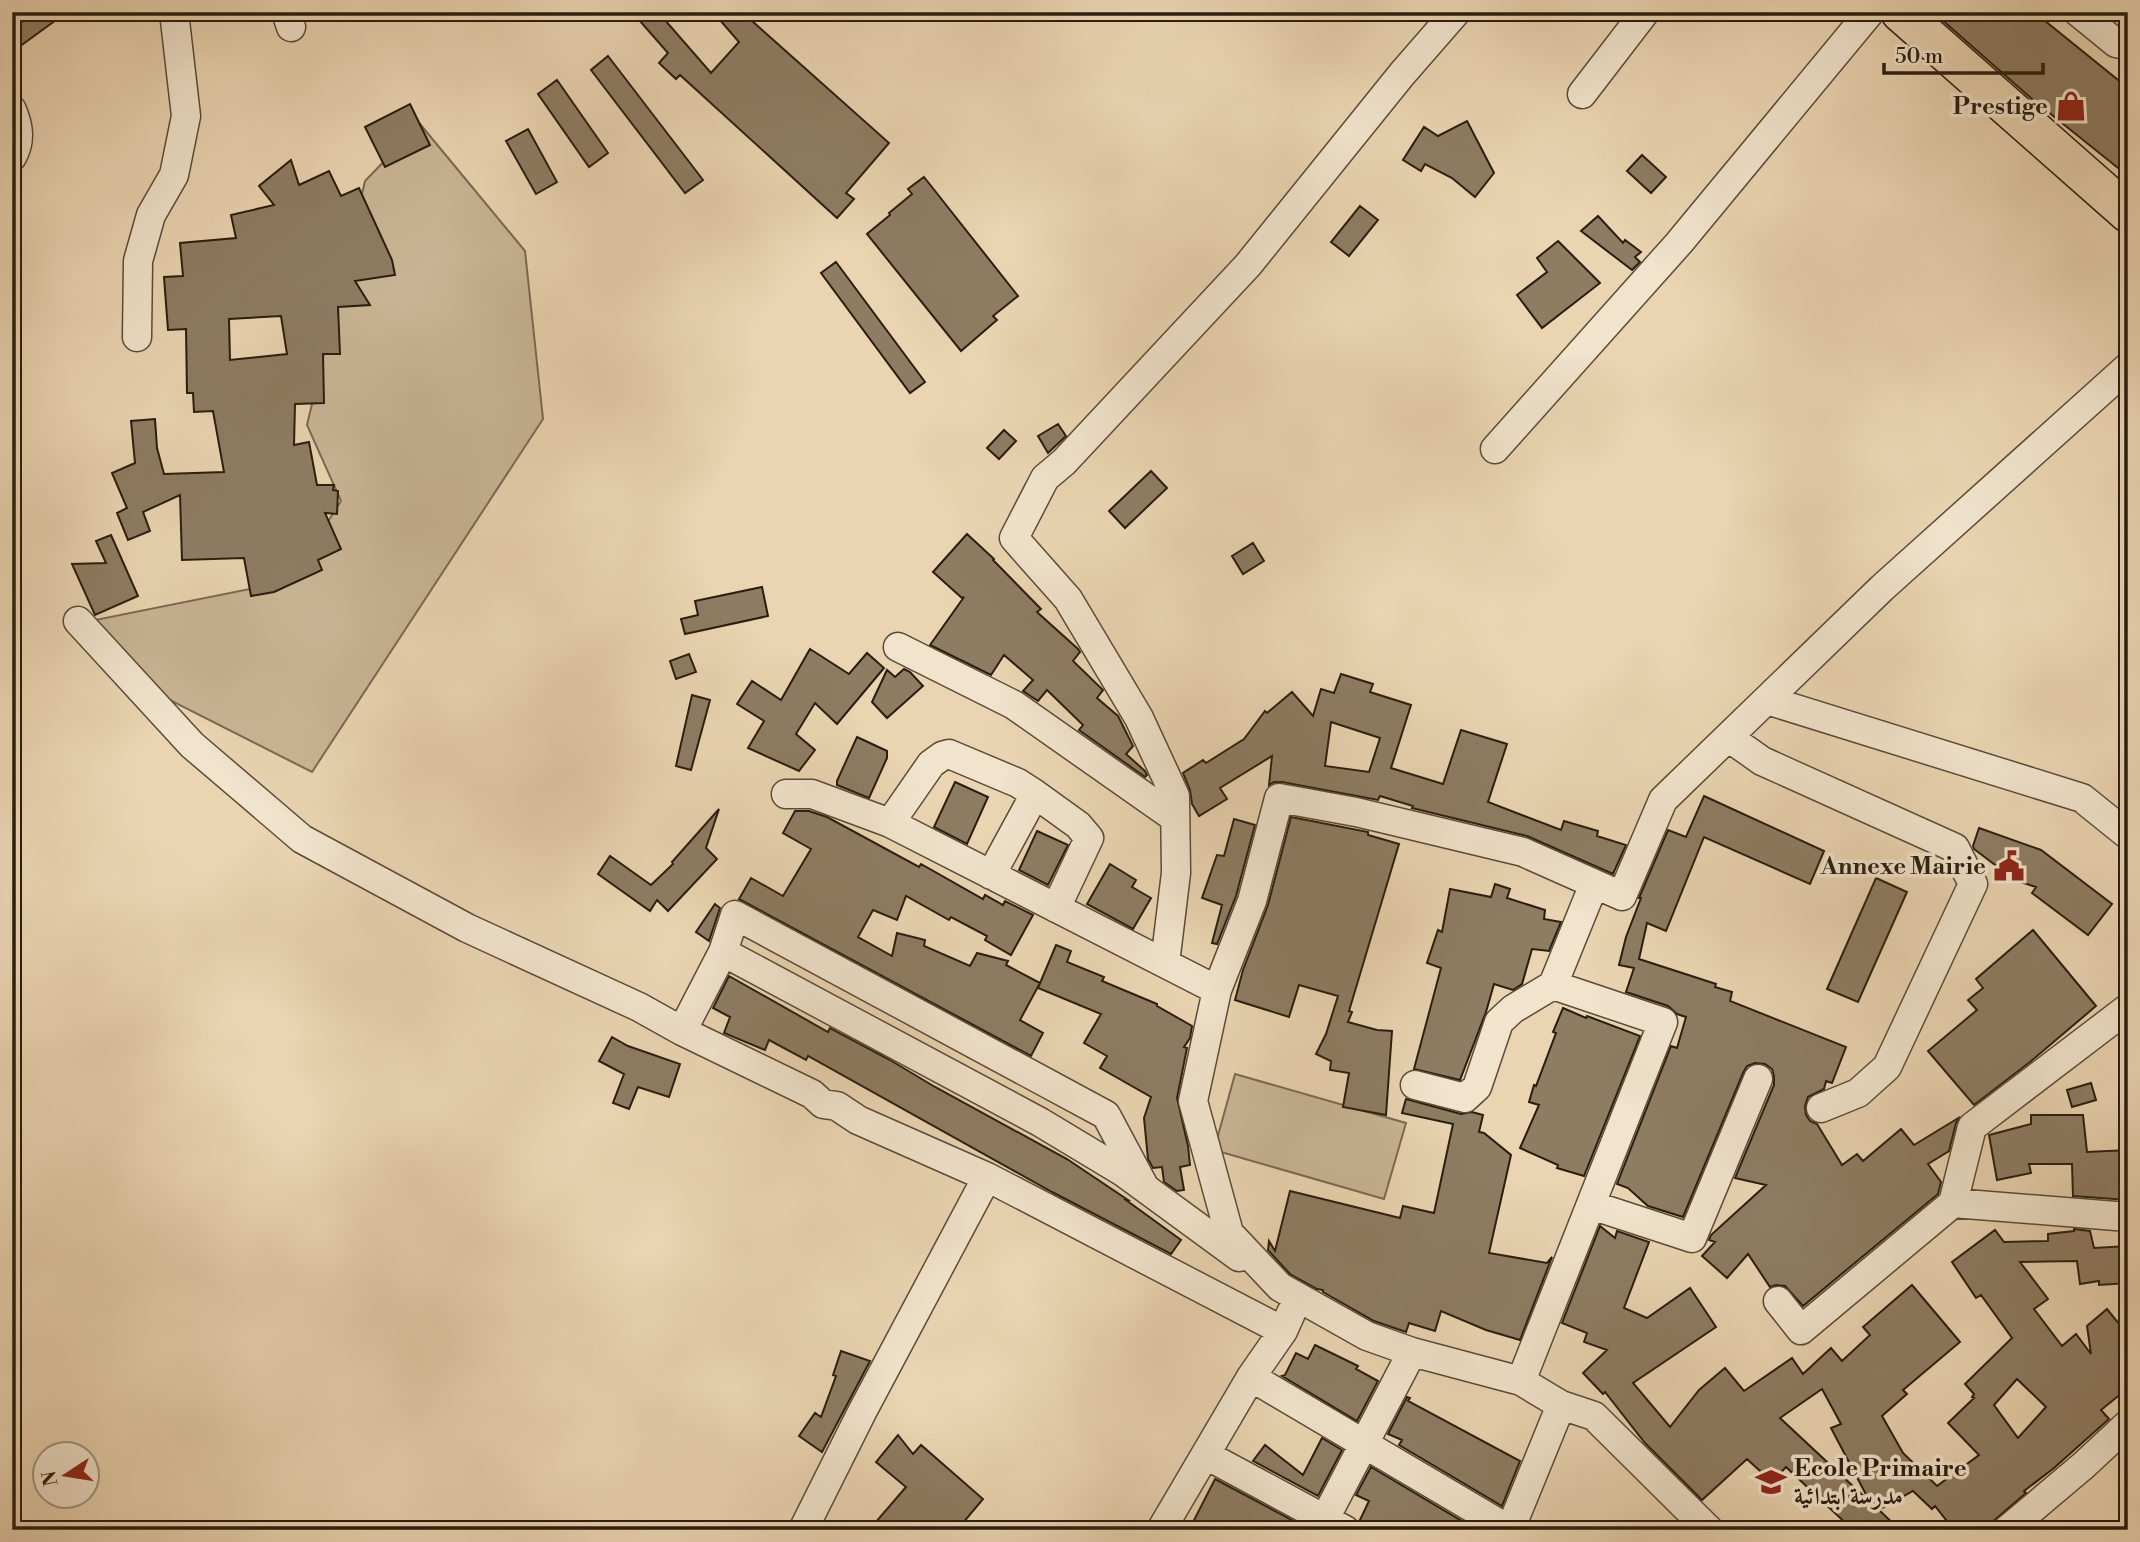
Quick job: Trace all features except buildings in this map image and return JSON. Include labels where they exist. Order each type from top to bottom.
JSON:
[{"type":"highway","points":[[1900,12],[2128,213]]},
{"type":"street","points":[[137,337],[138,261],[151,215],[174,175],[186,116],[174,12]]},
{"type":"street","points":[[1165,963],[1176,873],[1175,796],[1139,718],[1068,599],[1014,538],[1045,478],[1248,265],[1455,12]]},
{"type":"street","points":[[1583,94],[1645,12]]},
{"type":"street","points":[[1495,449],[1679,243],[1870,12]]},
{"type":"street","points":[[2078,12],[2116,43],[2128,43]]},
{"type":"street","points":[[12,110],[17,122],[18,146],[12,158]]},
{"type":"street","points":[[1289,1293],[1229,1233],[1193,1101],[1217,990],[1252,901],[1279,798],[1356,812],[1523,852],[1622,896],[1663,800],[1882,588],[2128,367]]},
{"type":"street","points":[[78,621],[191,745],[302,839],[467,928],[639,1007],[811,1094],[823,1104],[837,1106],[858,1120],[987,1177],[1283,1331]]},
{"type":"street","points":[[898,647],[1014,705],[1175,818]]},
{"type":"street","points":[[1767,700],[2081,798],[2128,835]]},
{"type":"street","points":[[1728,737],[1762,761],[1955,848],[1973,884],[1887,1067],[1858,1093],[1821,1108]]},
{"type":"street","points":[[890,823],[931,764],[942,756],[949,754],[1018,783],[1079,825],[1089,838],[1056,908]]},
{"type":"street","points":[[991,875],[1035,793]]},
{"type":"street","points":[[786,794],[812,794],[890,823],[1217,990]]},
{"type":"street","points":[[1415,1085],[1465,1098],[1477,1087],[1499,1022],[1513,1009],[1553,985],[1594,884]]},
{"type":"street","points":[[682,1031],[723,952],[735,915],[1106,1115],[1145,1188]]},
{"type":"street","points":[[723,952],[1040,1122],[1123,1172],[1289,1293],[1367,1336],[1412,1352],[1521,1381],[1562,1405],[1594,1416],[1680,1517],[1709,1530]]},
{"type":"street","points":[[1521,1381],[1663,1022],[1553,985]]},
{"type":"street","points":[[1777,1301],[1801,1330],[1953,1203],[1972,1127],[2128,1007]]},
{"type":"street","points":[[1591,1205],[1692,1238],[1758,1079]]},
{"type":"street","points":[[803,1530],[987,1177]]},
{"type":"street","points":[[1953,1203],[2128,1217]]},
{"type":"street","points":[[1173,1526],[1206,1455],[1251,1377],[1283,1331],[1289,1293]]},
{"type":"street","points":[[1206,1455],[1330,1526],[1364,1445],[1412,1352]]},
{"type":"street","points":[[1251,1377],[1510,1530],[1562,1405]]},
{"type":"street","points":[[2007,1530],[2128,1424]]},
{"type":"shaded area","points":[[420,124],[525,251],[543,419],[312,772],[152,691],[85,622],[290,581],[341,501],[307,425],[365,181]]},
{"type":"shaded area","points":[[1235,1074],[1406,1123],[1384,1199],[1214,1150]]},
{"type":"place","name":"Prestige","points":[[2071,106]]},
{"type":"place","name":"Annexe Mairie","points":[[2009,866]]},
{"type":"place","name":"Ecole Primaire مدرسة ابتدائية","points":[[1771,1482]]}]
